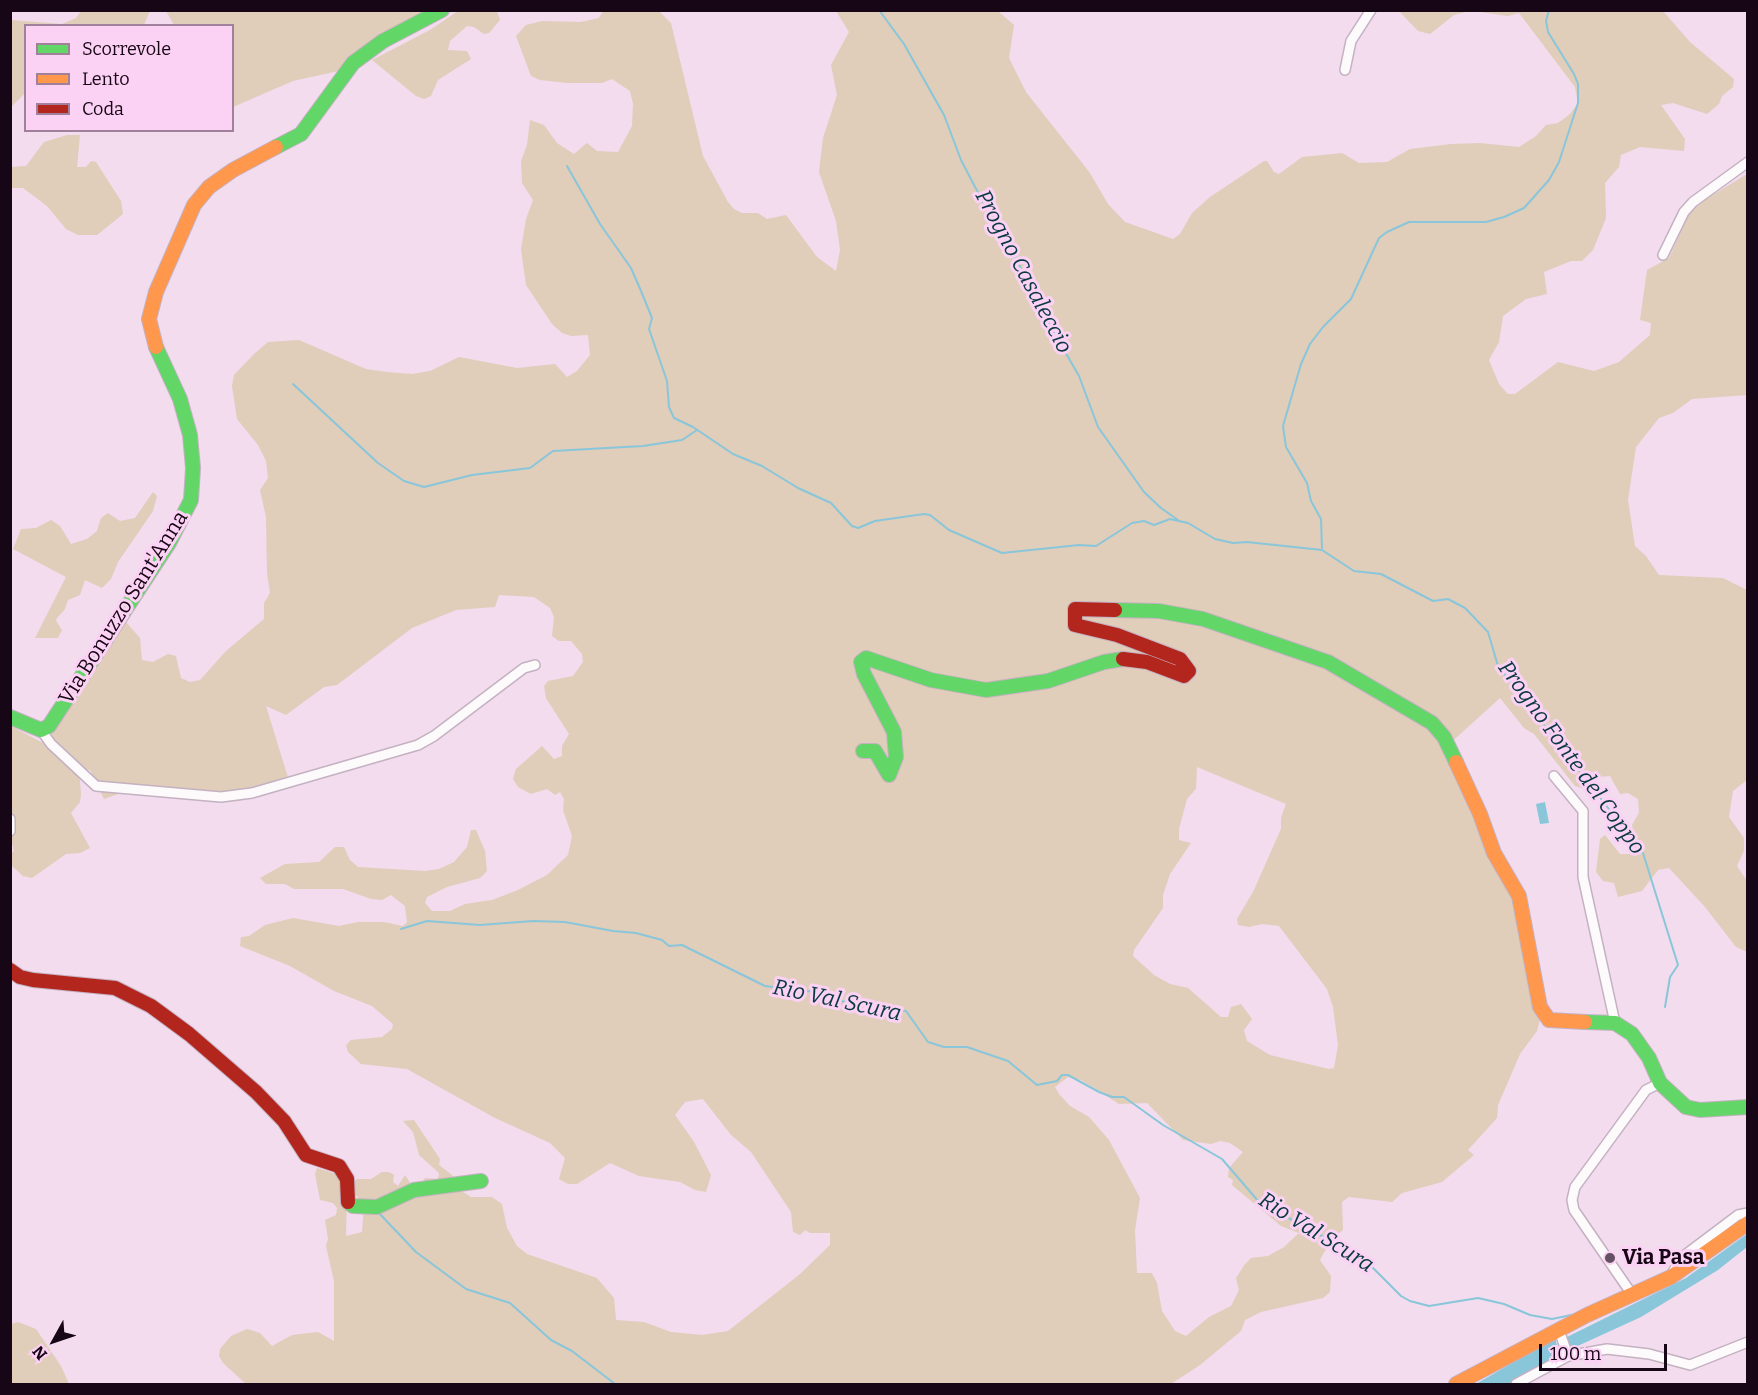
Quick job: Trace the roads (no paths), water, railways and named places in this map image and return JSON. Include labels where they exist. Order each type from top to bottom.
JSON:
[{"type":"street","name":"Via Bonuzzo Sant'Anna","points":[[41,730],[49,726],[169,543],[191,501],[193,468],[190,435],[180,399],[153,337],[149,319],[156,292],[194,205],[209,187],[232,170],[301,134],[353,63],[383,41],[442,10]]},
{"type":"street","points":[[1345,70],[1351,41],[1371,10]]},
{"type":"street","points":[[1663,255],[1684,212],[1693,201],[1748,162]]},
{"type":"street","points":[[863,751],[875,751],[889,775],[896,757],[894,732],[864,674],[861,662],[866,658],[932,680],[986,690],[1048,681],[1104,662],[1128,658],[1147,662],[1184,676],[1189,672],[1180,659],[1117,635],[1089,631],[1075,625],[1075,609],[1160,611],[1203,619],[1328,662],[1432,723],[1444,737],[1480,814],[1494,853],[1519,896],[1540,1007],[1549,1020],[1615,1023],[1632,1034],[1648,1058],[1660,1083],[1686,1107],[1700,1110],[1748,1107]]},
{"type":"street","points":[[10,717],[41,730],[51,744],[96,786],[221,797],[252,793],[418,745],[434,736],[524,669],[535,665]]},
{"type":"street","points":[[1554,776],[1583,811],[1583,877],[1615,1023]]},
{"type":"street","points":[[10,819],[10,831]]},
{"type":"street","points":[[10,970],[20,977],[33,980],[115,988],[151,1006],[189,1034],[256,1092],[284,1121],[306,1155],[339,1166],[347,1179],[348,1202],[353,1206],[377,1207],[414,1190],[481,1181]]},
{"type":"street","points":[[1631,1293],[1574,1210],[1572,1200],[1575,1187],[1646,1090],[1660,1083]]},
{"type":"street","points":[[1671,1277],[1681,1258],[1738,1215],[1748,1213]]},
{"type":"street","points":[[1456,1384],[1560,1333],[1631,1293],[1671,1277],[1748,1223]]},
{"type":"street","points":[[1560,1333],[1567,1353]]},
{"type":"street","points":[[1516,1384],[1567,1353],[1607,1348],[1649,1354],[1678,1364],[1690,1365],[1748,1342]]},
{"type":"water","points":[[1545,802],[1549,823],[1540,824],[1536,804]]},
{"type":"water","points":[[1747,1234],[1747,1247],[1718,1270],[1641,1317],[1571,1349],[1567,1337],[1686,1278]]},
{"type":"water","points":[[1555,1338],[1560,1357],[1514,1384],[1476,1384]]},
{"type":"waterway","name":"Progno Casaleccio","points":[[879,10],[904,44],[944,115],[961,160],[985,206],[1007,238],[1033,296],[1079,376],[1098,427],[1144,492],[1178,520]]},
{"type":"waterway","points":[[1322,548],[1321,519],[1311,501],[1307,483],[1286,447],[1283,426],[1301,364],[1310,344],[1323,327],[1351,299],[1379,238],[1387,232],[1409,222],[1486,222],[1504,217],[1524,208],[1549,180],[1559,162],[1578,103],[1578,84],[1574,74],[1548,32],[1546,21],[1549,10]]},
{"type":"waterway","name":"Progno Fonte del Coppo","points":[[567,166],[600,224],[631,268],[641,291],[652,318],[649,329],[667,381],[669,407],[674,418],[693,427],[733,454],[762,466],[798,488],[831,503],[852,526],[858,528],[875,521],[930,515],[949,530],[1002,553],[1079,545],[1096,546],[1132,523],[1144,521],[1154,525],[1170,519],[1188,523],[1215,539],[1233,543],[1247,542],[1322,550],[1354,571],[1381,574],[1433,601],[1448,599],[1465,608],[1488,632],[1498,666],[1643,853],[1678,965],[1670,977],[1665,1007]]},
{"type":"waterway","points":[[293,384],[378,463],[404,481],[424,487],[472,475],[530,468],[553,451],[643,446],[682,440],[697,430]]},
{"type":"waterway","name":"Rio Val Scura","points":[[401,929],[427,921],[480,925],[533,921],[565,922],[636,933],[662,940],[669,946],[682,945],[765,986],[823,993],[849,1004],[906,1011],[928,1042],[944,1047],[967,1047],[1008,1061],[1037,1085],[1057,1081],[1062,1075],[1068,1075],[1099,1092],[1112,1097],[1124,1097],[1163,1125],[1222,1159],[1259,1202],[1364,1259],[1401,1296],[1410,1301],[1429,1306],[1478,1298],[1504,1304],[1530,1315],[1552,1319],[1576,1314]]},
{"type":"waterway","points":[[377,1211],[416,1252],[466,1289],[510,1303],[551,1340],[572,1351],[615,1384]]},
{"type":"place","name":"Via Pasa","points":[[1610,1258]]}]
